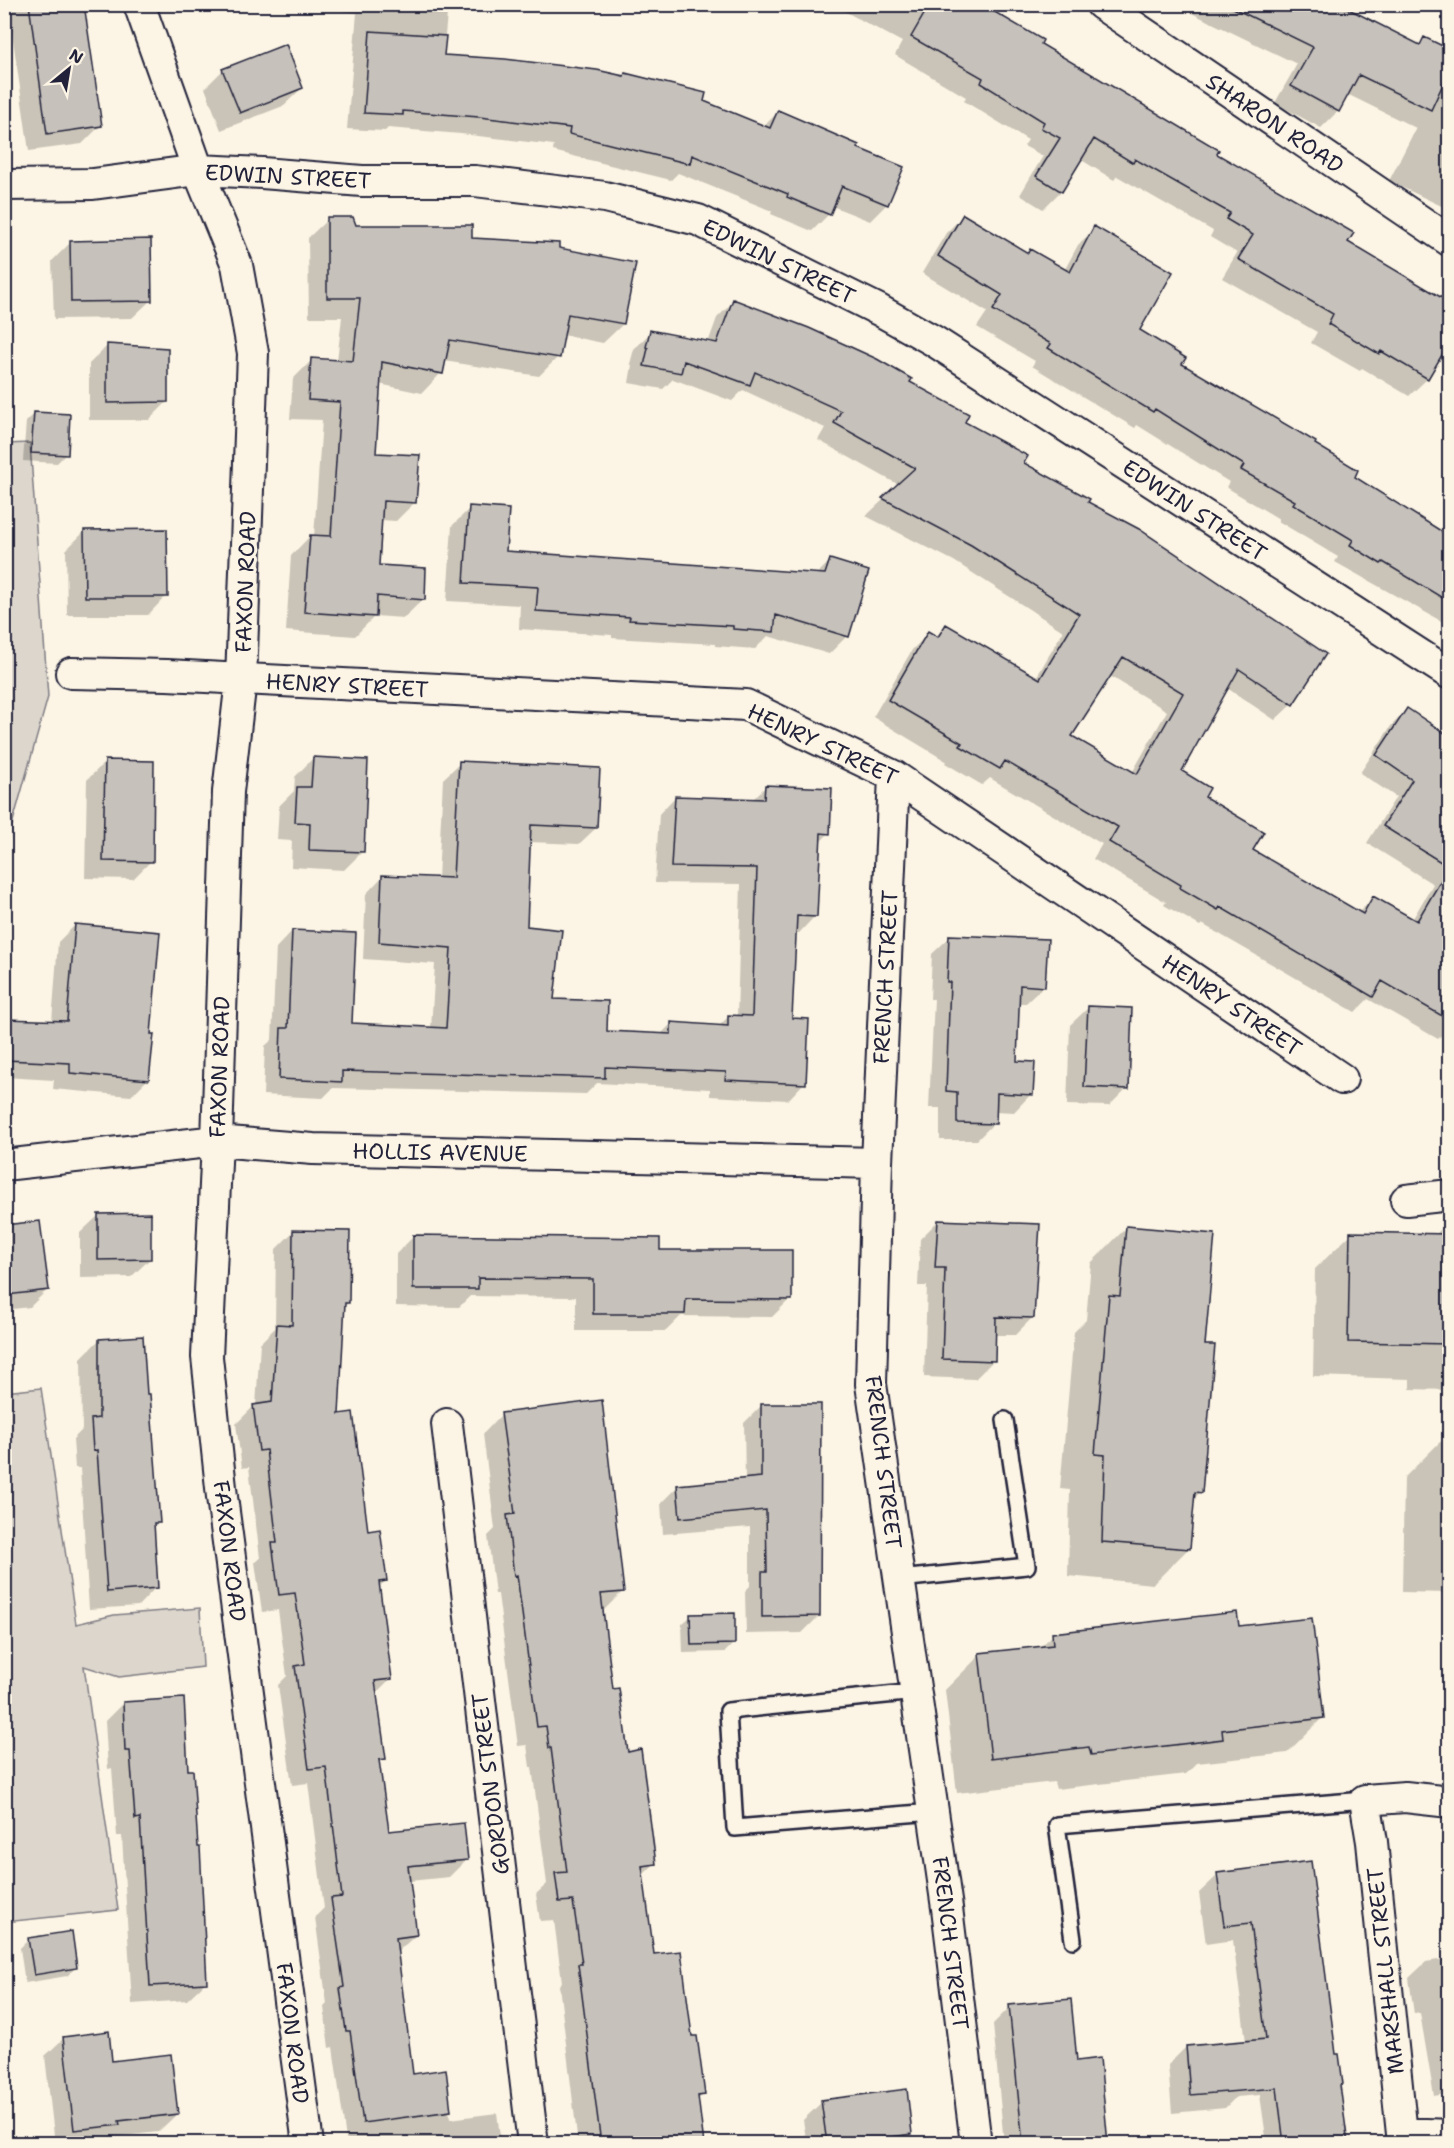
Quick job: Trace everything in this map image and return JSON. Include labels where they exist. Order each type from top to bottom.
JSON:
[{"type":"street","name":"FAXON ROAD","points":[[139,4],[198,170],[237,265],[254,353],[241,680],[228,792],[217,1142],[207,1358],[222,1497],[308,2144]]},
{"type":"street","name":"SHARON ROAD","points":[[1101,4],[1449,241]]},
{"type":"street","name":"EDWIN STREET","points":[[4,185],[93,184],[198,170],[362,181],[475,182],[605,197],[698,220],[879,310],[934,341],[1449,674]]},
{"type":"street","name":"HENRY STREET","points":[[71,673],[167,675],[746,705],[894,776],[1342,1079]]},
{"type":"street","name":"FRENCH STREET","points":[[894,776],[877,1163],[871,1384],[947,1908],[976,2144]]},
{"type":"street","name":"HOLLIS AVENUE","points":[[4,1165],[217,1142],[313,1149],[877,1163]]},
{"type":"street","points":[[1406,1200],[1449,1195]]},
{"type":"street","name":"GORDON STREET","points":[[447,1424],[533,2144]]},
{"type":"street","points":[[1365,1800],[1405,1797],[1449,1802]]},
{"type":"street","name":"MARSHALL STREET","points":[[1365,1800],[1372,1842],[1403,2138]]},
{"type":"street","points":[[1403,2138],[1449,2135]]},
{"type":"lane","points":[[899,1579],[1027,1566],[1005,1420]]},
{"type":"lane","points":[[916,1692],[728,1711],[735,1828],[933,1812]]},
{"type":"lane","points":[[1074,1940],[1057,1825],[1365,1800]]},
{"type":"shaded area","points":[[30,443],[48,697],[5,850],[5,444]]},
{"type":"shaded area","points":[[41,1388],[76,1624],[114,1615],[200,1608],[203,1667],[119,1677],[84,1666],[118,1910],[5,1922],[5,1392]]},
{"type":"building","points":[[29,4],[84,4],[102,126],[47,134]]},
{"type":"building","points":[[930,4],[981,4],[1043,40],[1041,44],[1219,150],[1217,154],[1354,233],[1348,242],[1449,302],[1449,343],[1428,379],[1381,351],[1379,354],[1328,324],[1333,314],[1238,259],[1253,235],[1226,219],[1230,213],[1135,159],[1133,163],[1094,139],[1062,192],[1036,176],[1060,138],[1041,128],[1044,122],[981,83],[983,78],[911,37]]},
{"type":"building","points":[[1225,4],[1339,4],[1420,45],[1424,37],[1449,49],[1449,71],[1431,110],[1359,75],[1339,112],[1291,86],[1313,47]]},
{"type":"building","points":[[370,31],[446,36],[444,55],[505,59],[597,70],[624,76],[625,73],[706,93],[704,101],[770,128],[778,110],[904,167],[888,205],[842,186],[830,215],[787,197],[788,194],[692,155],[690,164],[569,134],[570,128],[403,111],[403,115],[364,113]]},
{"type":"building","points":[[286,44],[303,88],[240,113],[222,69]]},
{"type":"building","points":[[963,214],[1028,253],[1030,249],[1070,272],[1094,226],[1173,272],[1140,330],[1186,358],[1182,364],[1316,442],[1315,444],[1358,470],[1355,477],[1449,536],[1449,602],[1350,545],[1353,540],[1293,504],[1295,501],[1241,470],[1244,465],[1155,409],[1153,412],[1048,348],[1051,344],[993,310],[1002,295],[938,256]]},
{"type":"building","points":[[327,217],[353,217],[356,225],[472,225],[472,238],[559,243],[559,248],[636,263],[624,324],[568,314],[560,358],[450,340],[443,374],[382,362],[376,453],[420,455],[416,503],[383,501],[379,565],[426,568],[425,600],[377,596],[376,617],[304,612],[310,535],[331,536],[340,402],[308,400],[311,358],[353,361],[360,298],[327,298]]},
{"type":"building","points":[[151,239],[152,301],[71,302],[70,241]]},
{"type":"building","points":[[733,299],[809,328],[877,359],[912,379],[910,382],[969,414],[965,422],[1028,456],[1024,463],[1090,499],[1088,502],[1139,529],[1326,654],[1293,705],[1239,669],[1182,771],[1210,788],[1205,797],[1264,832],[1253,850],[1363,914],[1373,896],[1417,921],[1449,867],[1449,1020],[1382,981],[1373,997],[1220,907],[1218,910],[1109,842],[1118,827],[1005,761],[1000,769],[960,746],[962,743],[888,700],[928,631],[938,637],[946,624],[1040,679],[1079,614],[971,545],[882,498],[915,468],[834,423],[841,411],[755,372],[750,385],[684,361],[681,373],[644,366],[650,330],[717,343]],"holes":[[[1123,657],[1183,693],[1137,774],[1072,736]]]},
{"type":"building","points":[[107,344],[168,348],[168,402],[107,403]]},
{"type":"building","points":[[34,412],[70,414],[68,455],[31,453]]},
{"type":"building","points":[[469,506],[509,509],[506,551],[825,574],[830,559],[869,571],[849,637],[776,615],[774,632],[733,629],[733,626],[629,620],[630,617],[536,611],[538,587],[464,583]]},
{"type":"building","points":[[167,529],[168,597],[85,597],[84,530]]},
{"type":"building","points":[[1407,708],[1449,736],[1449,867],[1383,826],[1412,780],[1376,755]]},
{"type":"building","points":[[313,757],[368,760],[364,852],[309,850],[310,823],[295,822],[297,787],[311,787]]},
{"type":"building","points":[[105,760],[154,761],[153,862],[103,861]]},
{"type":"building","points":[[459,761],[600,768],[597,828],[531,825],[527,926],[562,930],[554,999],[608,1001],[607,1031],[671,1034],[671,1022],[728,1026],[728,1015],[752,1016],[757,868],[671,867],[675,796],[764,799],[765,785],[832,788],[830,834],[821,833],[817,917],[797,916],[792,1018],[809,1019],[806,1084],[725,1080],[726,1072],[605,1067],[605,1078],[342,1071],[342,1082],[279,1079],[281,1028],[288,1028],[292,930],[356,933],[352,1023],[446,1028],[451,948],[379,942],[382,875],[453,878]]},
{"type":"building","points":[[75,924],[160,932],[149,1080],[70,1073],[70,1063],[5,1060],[6,1019],[67,1021]]},
{"type":"building","points":[[949,935],[1048,939],[1045,987],[1020,985],[1017,1061],[1035,1062],[1033,1095],[997,1093],[996,1124],[957,1123],[957,1092],[946,1091],[950,982],[947,982]]},
{"type":"building","points":[[1088,1006],[1132,1008],[1129,1089],[1084,1087]]},
{"type":"building","points":[[151,1213],[151,1259],[98,1260],[98,1214]]},
{"type":"building","points":[[938,1220],[1040,1224],[1034,1318],[996,1317],[995,1361],[942,1359],[945,1268],[935,1268]]},
{"type":"building","points":[[40,1221],[49,1290],[7,1295],[4,1274],[4,1225]]},
{"type":"building","points":[[1126,1226],[1215,1234],[1205,1345],[1215,1345],[1202,1493],[1195,1492],[1190,1549],[1102,1542],[1105,1455],[1095,1454],[1109,1295],[1120,1296]]},
{"type":"building","points":[[293,1230],[350,1231],[349,1303],[345,1303],[339,1414],[353,1412],[368,1531],[380,1529],[387,1581],[379,1582],[392,1679],[375,1681],[386,1759],[379,1760],[389,1831],[464,1823],[468,1860],[408,1866],[417,1935],[396,1938],[413,2074],[446,2069],[451,2111],[363,2123],[350,2031],[346,2031],[340,1988],[344,1987],[331,1898],[342,1897],[326,1767],[309,1769],[295,1666],[305,1664],[295,1593],[279,1595],[272,1543],[277,1543],[266,1450],[259,1451],[253,1405],[272,1402],[277,1324],[292,1325]]},
{"type":"building","points":[[1350,1232],[1449,1234],[1449,1344],[1348,1342]]},
{"type":"building","points":[[413,1235],[660,1238],[660,1250],[792,1250],[792,1300],[686,1299],[685,1314],[593,1314],[593,1279],[478,1278],[478,1289],[413,1289]]},
{"type":"building","points":[[143,1336],[160,1523],[154,1523],[158,1588],[107,1592],[97,1450],[93,1451],[91,1419],[99,1418],[99,1339]]},
{"type":"building","points":[[602,1400],[624,1592],[601,1594],[613,1689],[619,1688],[628,1752],[641,1749],[656,1864],[642,1866],[654,1954],[681,1951],[692,2036],[697,2036],[705,2095],[698,2096],[704,2144],[601,2144],[578,1964],[582,1964],[573,1901],[559,1902],[555,1873],[567,1872],[551,1748],[549,1748],[546,1726],[537,1727],[517,1575],[514,1576],[507,1515],[515,1514],[501,1413]]},
{"type":"building","points":[[761,1404],[821,1404],[820,1616],[762,1617],[762,1572],[767,1572],[766,1510],[680,1518],[677,1485],[761,1477]]},
{"type":"building","points":[[1237,1612],[1239,1626],[1312,1618],[1324,1718],[1222,1730],[1223,1739],[1091,1755],[1089,1747],[991,1759],[979,1653],[1053,1645],[1052,1633]]},
{"type":"building","points":[[735,1613],[735,1644],[691,1645],[690,1614]]},
{"type":"building","points":[[184,1698],[188,1770],[193,1770],[198,1847],[200,1847],[207,1983],[150,1986],[140,1818],[135,1819],[130,1751],[125,1751],[123,1702]]},
{"type":"building","points":[[1311,1861],[1336,2054],[1339,2054],[1343,2084],[1340,2085],[1348,2144],[1284,2144],[1277,2088],[1190,2095],[1186,2046],[1266,2039],[1251,1923],[1224,1926],[1217,1873]]},
{"type":"building","points":[[72,1931],[77,1968],[34,1975],[28,1938]]},
{"type":"building","points":[[1071,1999],[1077,2061],[1100,2058],[1108,2144],[1023,2144],[1009,2005]]},
{"type":"building","points":[[109,2031],[112,2061],[171,2054],[178,2114],[119,2121],[120,2125],[74,2130],[63,2037]]},
{"type":"building","points":[[907,2089],[912,2134],[843,2144],[827,2144],[821,2100]]}]
